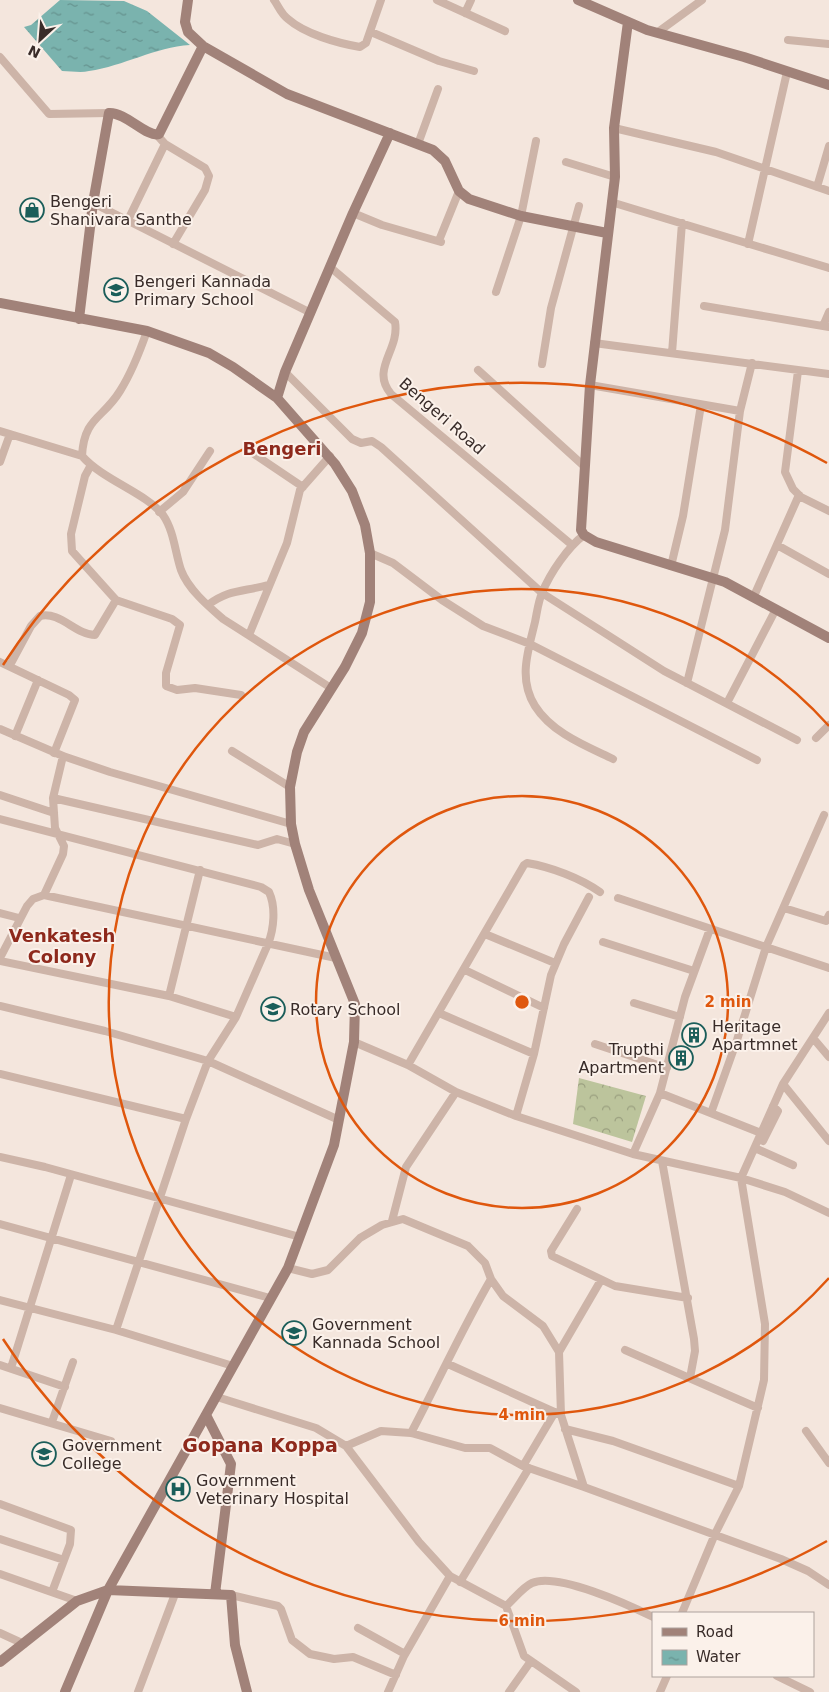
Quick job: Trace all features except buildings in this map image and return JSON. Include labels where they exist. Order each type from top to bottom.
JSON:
[{"type":"street","points":[[188,0],[185,22],[188,32],[203,46],[287,94],[418,144],[439,154],[450,169],[459,192],[470,199],[522,216],[607,233]]},
{"type":"street","points":[[274,0],[288,19],[312,32],[360,47],[366,42],[371,32],[381,0]]},
{"type":"street","points":[[437,0],[505,31]]},
{"type":"street","points":[[465,13],[471,0]]},
{"type":"street","points":[[578,0],[628,22],[829,85]]},
{"type":"street","points":[[658,32],[702,0]]},
{"type":"street","points":[[628,22],[614,128],[615,177],[590,385],[581,525],[584,535],[596,542],[712,578],[754,596],[829,638]]},
{"type":"street","points":[[371,32],[439,61],[474,71]]},
{"type":"street","points":[[788,40],[829,44]]},
{"type":"street","points":[[157,135],[203,46]]},
{"type":"street","points":[[0,57],[49,114],[109,113],[121,115],[157,135],[165,144],[205,168],[209,176],[205,190],[173,244]]},
{"type":"street","points":[[748,244],[787,72]]},
{"type":"street","points":[[418,144],[438,89]]},
{"type":"street","points":[[79,319],[93,203],[109,113]]},
{"type":"street","points":[[614,128],[716,152],[829,191]]},
{"type":"street","points":[[277,398],[285,372],[352,213],[390,133]]},
{"type":"street","points":[[496,292],[522,216],[536,141]]},
{"type":"street","points":[[128,220],[165,144]]},
{"type":"street","points":[[817,187],[829,146]]},
{"type":"street","points":[[566,162],[615,177]]},
{"type":"street","points":[[352,213],[382,225],[441,240],[459,192]]},
{"type":"street","points":[[611,202],[829,268]]},
{"type":"street","points":[[93,203],[311,313]]},
{"type":"street","points":[[542,364],[551,308],[579,206]]},
{"type":"street","points":[[672,353],[682,224]]},
{"type":"street","name":"Bengeri Road","points":[[330,267],[395,322],[395,339],[383,371],[382,379],[391,394],[572,545]]},
{"type":"street","points":[[0,303],[147,331],[209,353],[277,398],[330,456],[352,491],[365,525],[370,553],[370,602],[362,633],[356,647],[300,741],[290,787],[291,824],[295,844],[309,890],[355,1004],[354,1042],[334,1145],[288,1268],[108,1590],[65,1692]]},
{"type":"street","points":[[704,306],[826,326],[829,312]]},
{"type":"street","points":[[82,456],[89,425],[119,393],[130,373],[147,331]]},
{"type":"street","points":[[594,344],[829,374]]},
{"type":"street","points":[[687,683],[725,530],[740,411],[752,363]]},
{"type":"street","points":[[478,370],[585,467]]},
{"type":"street","points":[[798,371],[784,464],[787,481],[799,495],[829,510]]},
{"type":"street","points":[[285,372],[352,440],[358,442],[372,441],[381,447],[542,593],[664,671],[797,740]]},
{"type":"street","points":[[590,385],[740,411]]},
{"type":"street","points":[[671,566],[683,516],[701,405]]},
{"type":"street","points":[[0,431],[82,456],[91,465],[160,512],[169,528],[182,572],[208,605],[223,619],[331,688]]},
{"type":"street","points":[[0,462],[10,434]]},
{"type":"street","points":[[160,512],[183,492],[210,451]]},
{"type":"street","points":[[254,454],[303,486]]},
{"type":"street","points":[[249,635],[268,585],[287,543],[296,502],[303,486],[330,456]]},
{"type":"street","points":[[91,465],[84,476],[71,544],[72,551],[116,600],[172,619],[180,625],[166,673],[166,686],[177,690],[202,688],[241,695]]},
{"type":"street","points":[[754,596],[799,495]]},
{"type":"street","points":[[584,535],[572,545],[542,593],[525,665],[526,682],[531,698],[544,717],[571,739],[613,759]]},
{"type":"street","points":[[777,546],[829,574]]},
{"type":"street","points":[[370,553],[394,563],[442,600],[483,626],[530,644],[757,760]]},
{"type":"street","points":[[208,605],[219,596],[268,585]]},
{"type":"street","points":[[10,665],[30,626],[40,616],[47,615],[67,622],[88,635],[94,635],[116,600]]},
{"type":"street","points":[[727,703],[776,609]]},
{"type":"street","points":[[0,663],[10,665],[75,700],[74,707],[54,753]]},
{"type":"street","points":[[15,736],[38,680]]},
{"type":"street","points":[[816,738],[829,724]]},
{"type":"street","points":[[0,730],[54,753],[127,778],[291,824]]},
{"type":"street","points":[[232,751],[290,787]]},
{"type":"street","points":[[44,895],[63,854],[64,846],[58,835],[53,798],[63,756]]},
{"type":"street","points":[[0,795],[54,813]]},
{"type":"street","points":[[53,798],[258,845],[276,839],[295,844]]},
{"type":"street","points":[[711,1113],[737,1040],[766,947],[824,815]]},
{"type":"street","points":[[0,818],[58,835],[261,887],[268,892],[274,908],[271,936],[268,944],[236,1017],[208,1061],[186,1118],[116,1330]]},
{"type":"street","points":[[408,1066],[465,970],[517,875],[527,863],[588,884],[600,892]]},
{"type":"street","points":[[169,996],[200,870]]},
{"type":"street","points":[[236,1017],[169,996],[0,959],[19,918],[33,899],[44,895],[336,958]]},
{"type":"street","points":[[516,1116],[534,1054],[555,964],[589,897]]},
{"type":"street","points":[[618,898],[829,968]]},
{"type":"street","points":[[784,908],[826,921],[829,915]]},
{"type":"street","points":[[0,913],[19,918]]},
{"type":"street","points":[[633,1154],[660,1093],[694,971],[710,929]]},
{"type":"street","points":[[485,934],[555,964]]},
{"type":"street","points":[[604,942],[694,971]]},
{"type":"street","points":[[465,970],[544,1008]]},
{"type":"street","points":[[634,1003],[680,1017]]},
{"type":"street","points":[[0,1006],[105,1031],[208,1061],[339,1120]]},
{"type":"street","points":[[439,1012],[534,1054]]},
{"type":"street","points":[[757,1148],[761,1133],[783,1084],[829,1013]]},
{"type":"street","points":[[813,1038],[829,1057]]},
{"type":"street","points":[[354,1042],[408,1066],[456,1092],[516,1116],[633,1154],[742,1178],[785,1192],[829,1213]]},
{"type":"street","points":[[595,1044],[667,1068]]},
{"type":"street","points":[[0,1074],[186,1118]]},
{"type":"street","points":[[783,1084],[829,1141]]},
{"type":"street","points":[[392,1221],[406,1168],[456,1092]]},
{"type":"street","points":[[660,1093],[761,1133]]},
{"type":"street","points":[[682,1612],[715,1534],[739,1486],[766,1366],[765,1324],[742,1178],[778,1110],[773,1106]]},
{"type":"street","points":[[757,1148],[793,1165]]},
{"type":"street","points":[[0,1157],[160,1198],[300,1237]]},
{"type":"street","points":[[662,1161],[688,1298],[695,1351],[690,1378]]},
{"type":"street","points":[[11,1368],[71,1175]]},
{"type":"street","points":[[578,1209],[550,1254],[615,1286],[688,1298]]},
{"type":"street","points":[[288,1268],[312,1274],[328,1270],[360,1238],[392,1221],[404,1219],[468,1246],[485,1263],[491,1279],[510,1304],[543,1326],[559,1352]]},
{"type":"street","points":[[0,1224],[138,1264],[270,1298]]},
{"type":"street","points":[[411,1433],[448,1364],[472,1311],[491,1279]]},
{"type":"street","points":[[584,1487],[558,1413],[559,1352],[601,1280]]},
{"type":"street","points":[[0,1300],[116,1330],[233,1366]]},
{"type":"street","points":[[625,1350],[758,1408]]},
{"type":"street","points":[[52,1422],[73,1362]]},
{"type":"street","points":[[448,1364],[558,1413]]},
{"type":"street","points":[[0,1365],[65,1387]]},
{"type":"street","points":[[217,1397],[316,1428],[346,1446],[419,1542],[450,1576],[506,1606],[524,1656],[576,1692]]},
{"type":"street","points":[[0,1408],[111,1441]]},
{"type":"street","points":[[460,1582],[558,1413]]},
{"type":"street","points":[[206,1415],[231,1464],[214,1594]]},
{"type":"street","points":[[565,1429],[613,1441],[739,1486]]},
{"type":"street","points":[[346,1446],[381,1431],[411,1433],[465,1448],[490,1448],[526,1467],[781,1559],[808,1571],[829,1585]]},
{"type":"street","points":[[806,1431],[829,1463]]},
{"type":"street","points":[[0,1504],[72,1530],[64,1560],[52,1592]]},
{"type":"street","points":[[0,1539],[64,1560]]},
{"type":"street","points":[[0,1574],[77,1601]]},
{"type":"street","points":[[388,1692],[405,1654],[450,1576]]},
{"type":"street","points":[[506,1606],[533,1583],[553,1581],[614,1598],[652,1617]]},
{"type":"street","points":[[0,1662],[77,1601],[108,1590],[231,1595],[278,1606],[281,1609],[292,1640],[310,1654],[334,1659],[353,1657],[396,1674]]},
{"type":"street","points":[[141,1691],[175,1594]]},
{"type":"street","points":[[231,1595],[234,1645],[247,1692]]},
{"type":"street","points":[[358,1628],[405,1654]]},
{"type":"street","points":[[0,1633],[24,1644]]},
{"type":"street","points":[[509,1692],[531,1661]]},
{"type":"street","points":[[660,1692],[667,1677]]},
{"type":"street","points":[[779,1677],[810,1692]]},
{"type":"green space","points":[[579,1078],[646,1096],[632,1142],[573,1124]]},
{"type":"water","points":[[60,0],[124,1],[147,11],[190,45],[164,49],[102,69],[83,72],[62,71],[24,27],[31,25]]},
{"type":"place","name":"Bengeri Shanivara Santhe","points":[[32,210]]},
{"type":"place","name":"Bengeri Kannada Primary School","points":[[116,290]]},
{"type":"place","name":"Rotary School","points":[[273,1009]]},
{"type":"place","name":"Heritage Apartmnet","points":[[694,1035]]},
{"type":"place","name":"Trupthi Apartment","points":[[681,1058]]},
{"type":"place","name":"Government Kannada School","points":[[294,1333]]},
{"type":"place","name":"Government College","points":[[44,1454]]},
{"type":"place","name":"Government Veterinary Hospital","points":[[178,1489]]},
{"type":"district","name":"Bengeri","points":[[282,448]]},
{"type":"district","name":"Venkatesh Colony","points":[[62,945]]},
{"type":"district","name":"Gopana Koppa","points":[[260,1445]]}]
